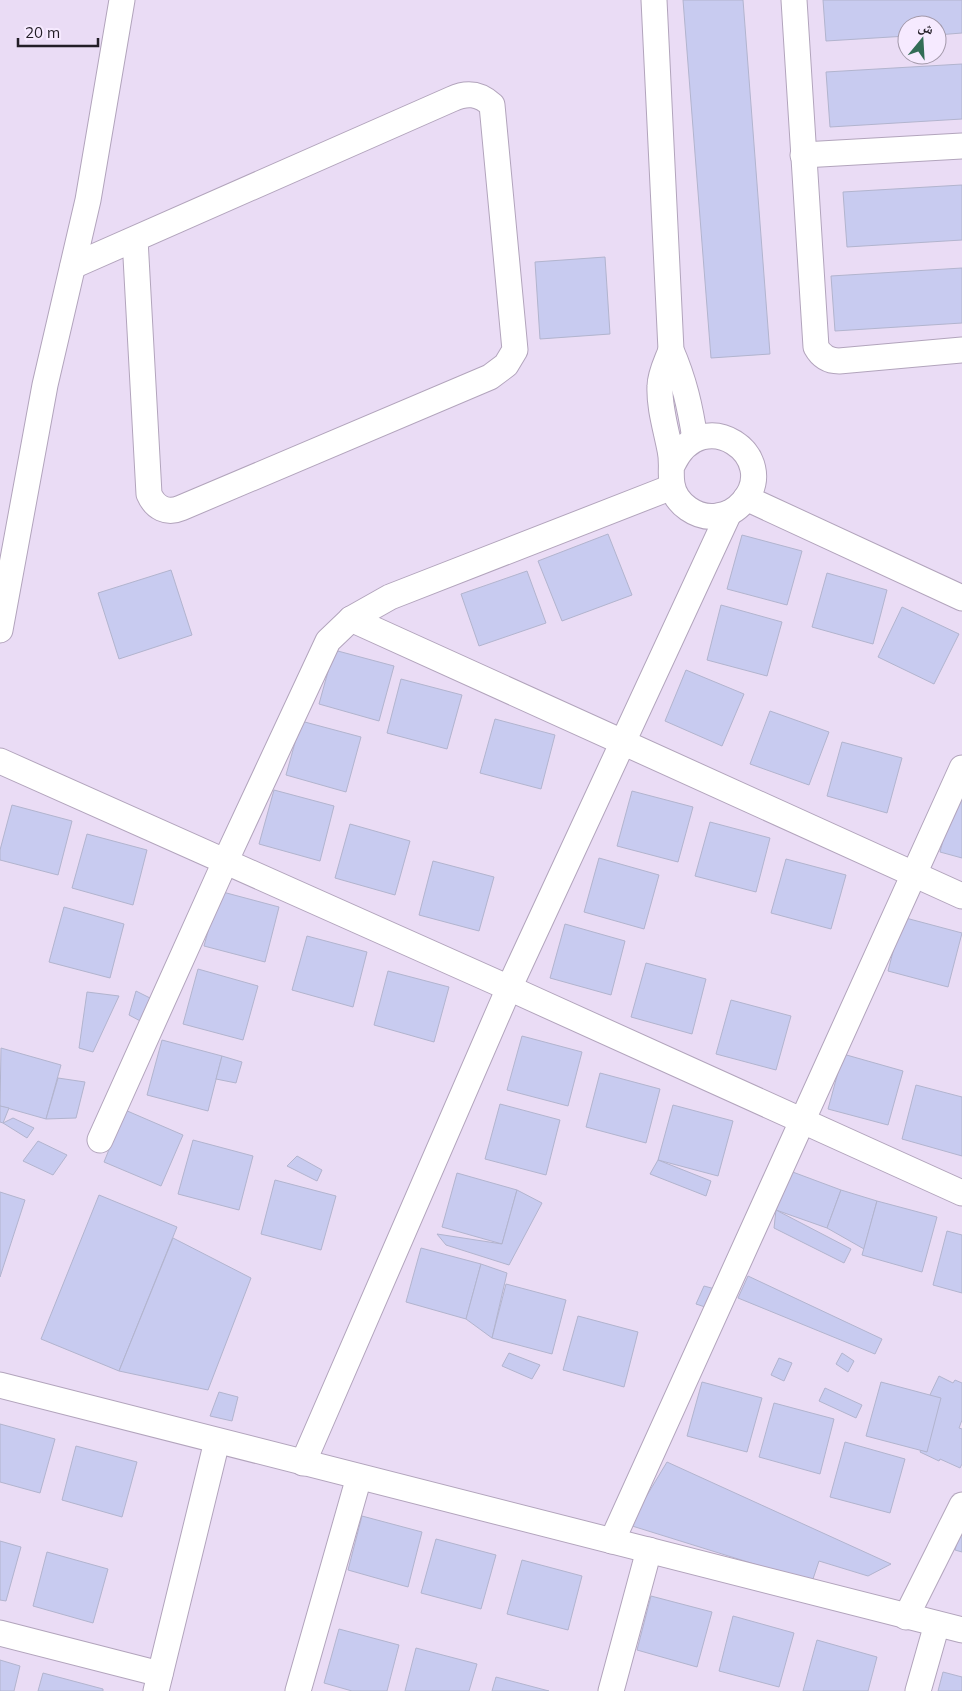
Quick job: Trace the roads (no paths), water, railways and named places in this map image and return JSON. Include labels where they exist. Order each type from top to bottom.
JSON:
[{"type":"street","points":[[0,630],[45,385],[88,200],[122,0]]},
{"type":"street","points":[[654,0],[671,350],[688,394],[696,438]]},
{"type":"street","points":[[794,0],[816,340],[820,353],[832,361],[839,362],[962,350]]},
{"type":"street","points":[[73,266],[460,95],[478,95],[492,105],[515,350],[506,365],[490,376],[181,508],[175,510],[161,509],[151,500],[149,494],[135,239]]},
{"type":"street","points":[[803,155],[962,146]]},
{"type":"street","points":[[671,350],[660,384],[660,396],[672,475],[677,497],[684,506],[694,513],[711,516],[737,506],[962,598]]},
{"type":"street","points":[[303,1463],[509,988],[623,742],[737,506],[751,488],[753,477],[747,454],[730,439],[719,435],[707,435],[696,438],[686,444],[678,453],[672,475]]},
{"type":"street","points":[[100,1140],[225,862],[328,641],[351,619],[390,598],[672,475]]},
{"type":"street","points":[[351,619],[962,896]]},
{"type":"street","points":[[0,761],[962,1193]]},
{"type":"street","points":[[612,1541],[962,768]]},
{"type":"street","points":[[0,1385],[962,1630]]},
{"type":"street","points":[[0,1633],[158,1682],[217,1441]]},
{"type":"street","points":[[298,1691],[359,1477]]},
{"type":"street","points":[[906,1617],[962,1505]]},
{"type":"street","points":[[610,1691],[648,1550]]},
{"type":"street","points":[[918,1691],[937,1624]]}]
